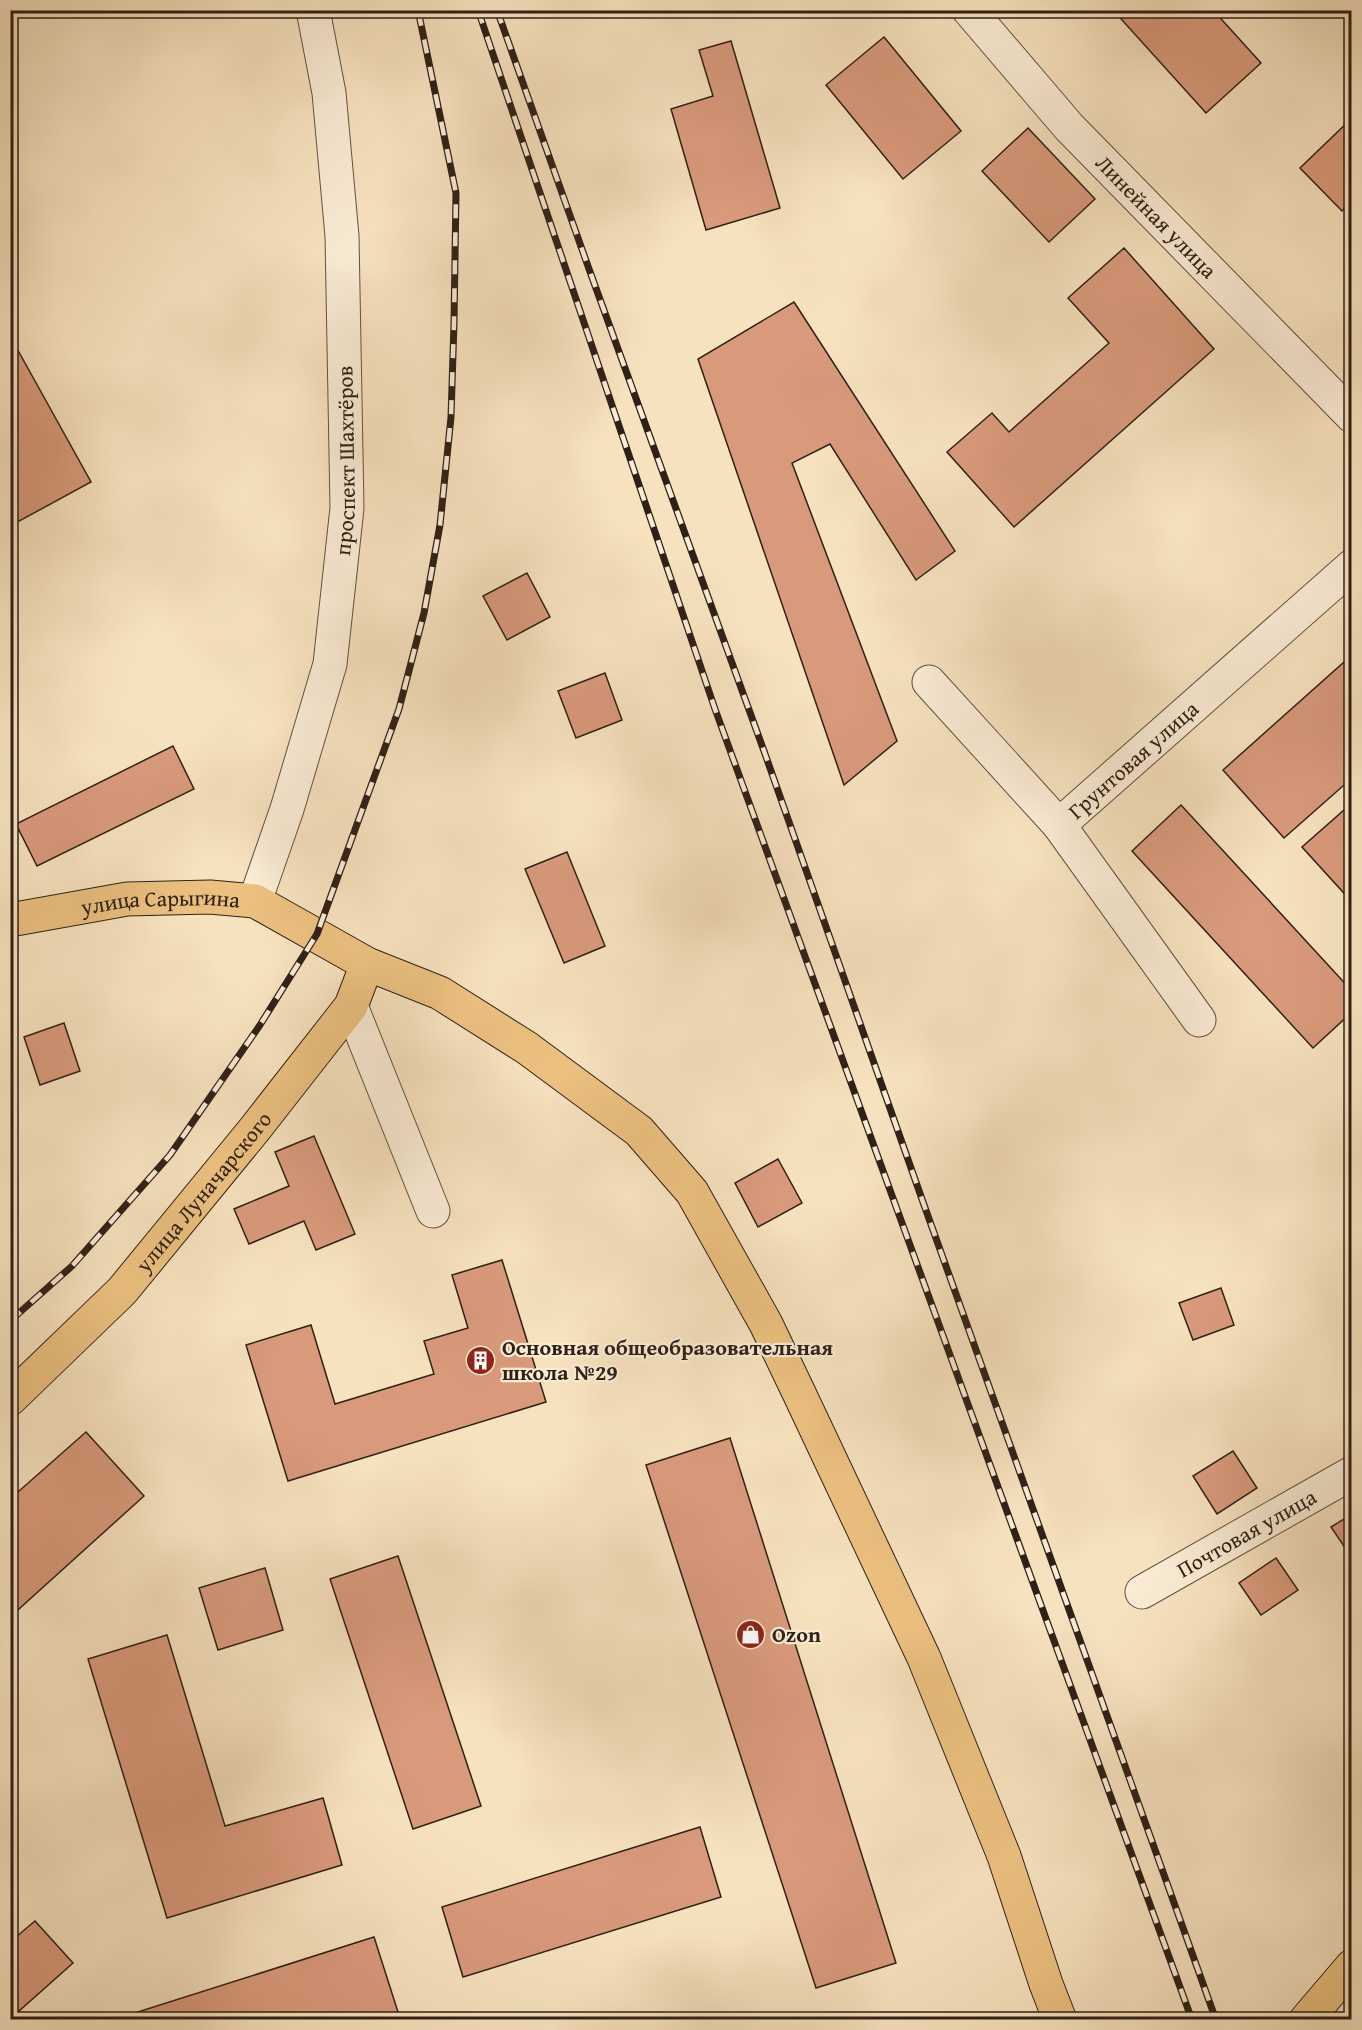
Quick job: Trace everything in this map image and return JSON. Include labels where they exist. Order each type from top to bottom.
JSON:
[{"type":"main road","name":"улица Сарыгина","points":[[10,920],[127,898],[210,897],[255,901],[367,964],[440,993],[527,1048],[639,1131],[692,1192],[766,1324],[924,1658],[1004,1856],[1046,1984],[1060,2019]]},
{"type":"main road","name":"улица Луначарского","points":[[10,1399],[122,1291],[254,1130],[351,1006],[367,964]]},
{"type":"main road","points":[[1306,2019],[1352,1966]]},
{"type":"street","name":"проспект Шахтёров","points":[[255,901],[287,809],[330,664],[347,508],[342,236],[329,93],[313,10]]},
{"type":"street","name":"Линейная улица","points":[[969,10],[1069,127],[1352,416]]},
{"type":"street","name":"Грунтовая улица","points":[[929,682],[1059,825],[1352,566]]},
{"type":"street","points":[[1059,825],[1199,1020]]},
{"type":"street","points":[[351,1006],[433,1211]]},
{"type":"street","name":"Почтовая улица","points":[[1142,1592],[1352,1473]]},
{"type":"building","points":[[1113,10],[1213,10],[1261,63],[1206,113]]},
{"type":"building","points":[[884,37],[961,131],[903,179],[826,85]]},
{"type":"building","points":[[731,41],[780,208],[706,230],[671,109],[713,96],[699,50]]},
{"type":"building","points":[[1352,118],[1352,201],[1342,211],[1300,168]]},
{"type":"building","points":[[1028,128],[1095,199],[1049,242],[982,171]]},
{"type":"building","points":[[1124,248],[1214,349],[1014,527],[947,452],[992,413],[1009,432],[1109,343],[1068,298]]},
{"type":"building","points":[[794,302],[955,551],[916,580],[830,444],[792,463],[897,741],[844,785],[698,359]]},
{"type":"building","points":[[10,336],[91,482],[10,526]]},
{"type":"building","points":[[527,573],[550,617],[507,640],[483,596]]},
{"type":"building","points":[[1352,655],[1352,778],[1284,838],[1223,770]]},
{"type":"building","points":[[605,673],[622,720],[576,738],[558,691]]},
{"type":"building","points":[[173,746],[194,789],[37,866],[16,824]]},
{"type":"building","points":[[1352,803],[1352,902],[1302,847]]},
{"type":"building","points":[[1181,805],[1352,991],[1352,1012],[1313,1048],[1132,851]]},
{"type":"building","points":[[567,852],[605,946],[564,963],[525,869]]},
{"type":"building","points":[[64,1023],[80,1071],[40,1085],[24,1037]]},
{"type":"building","points":[[314,1136],[355,1234],[316,1250],[304,1221],[249,1244],[234,1209],[289,1186],[275,1152]]},
{"type":"building","points":[[778,1159],[802,1203],[758,1227],[735,1183]]},
{"type":"building","name":"Основная общеобразовательная школа №29","points":[[502,1260],[546,1402],[288,1481],[246,1345],[311,1325],[335,1404],[434,1374],[424,1341],[468,1328],[452,1275]]},
{"type":"building","points":[[1221,1288],[1234,1325],[1193,1340],[1179,1303]]},
{"type":"building","points":[[86,1432],[144,1496],[10,1617],[10,1499]]},
{"type":"building","points":[[730,1438],[896,1963],[816,1988],[646,1465]]},
{"type":"building","points":[[1233,1451],[1257,1488],[1217,1514],[1193,1476]]},
{"type":"building","points":[[1352,1514],[1352,1558],[1331,1527]]},
{"type":"building","points":[[398,1556],[481,1806],[413,1829],[330,1579]]},
{"type":"building","points":[[1276,1558],[1298,1590],[1261,1615],[1239,1583]]},
{"type":"building","points":[[265,1568],[283,1630],[218,1650],[199,1588]]},
{"type":"building","points":[[167,1635],[225,1826],[323,1798],[342,1865],[167,1918],[88,1659]]},
{"type":"building","points":[[700,1827],[721,1897],[463,1977],[442,1907]]},
{"type":"building","points":[[35,1921],[73,1963],[10,2019],[10,1942]]},
{"type":"building","points":[[374,1937],[398,2012],[373,2020],[120,2020],[119,2018]]},
{"type":"railway","points":[[10,1321],[72,1266],[170,1155],[260,1025],[317,934],[399,709],[424,613],[440,525],[451,417],[454,323],[456,193],[418,10]]},
{"type":"railway","points":[[478,10],[715,709],[1192,2020]]},
{"type":"railway","points":[[497,10],[764,751],[1216,2020]]},
{"type":"place","name":"Основная общеобразовательная школа №29","points":[[481,1360]]},
{"type":"place","name":"Ozon","points":[[751,1634]]}]
